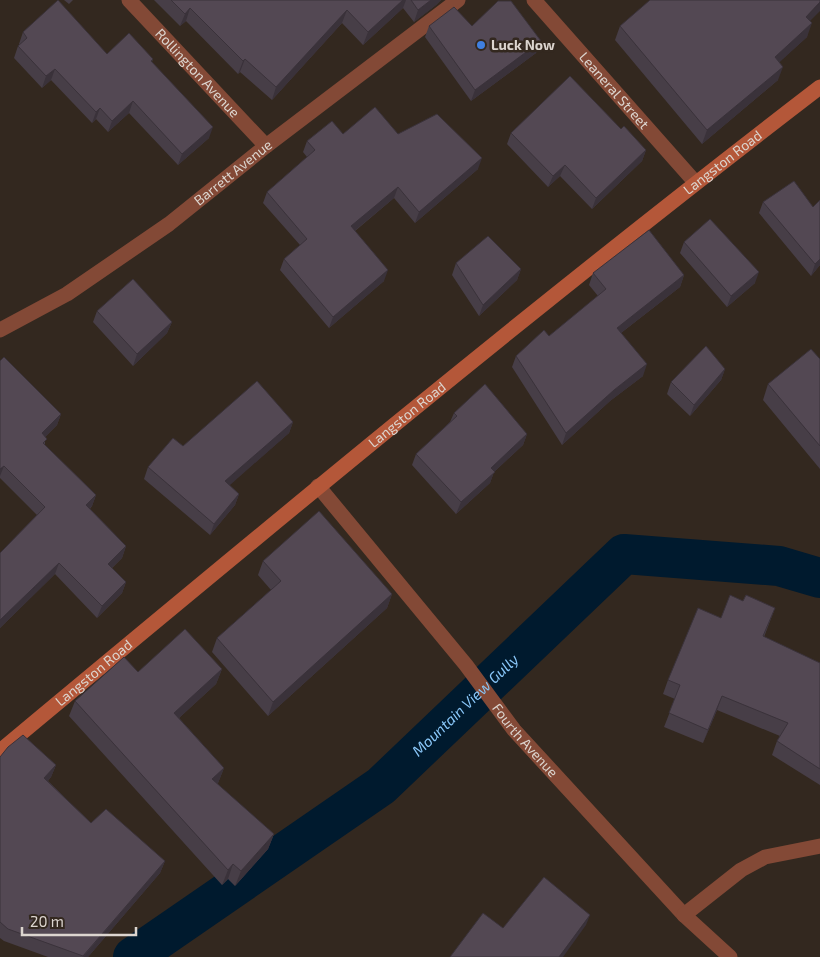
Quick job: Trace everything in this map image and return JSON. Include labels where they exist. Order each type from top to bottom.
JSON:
[{"type":"street","name":"Rollington Avenue","points":[[129,0],[266,146]]},
{"type":"street","name":"Barrett Avenue","points":[[0,330],[67,294],[169,224],[266,146],[458,0]]},
{"type":"street","name":"Leaneral Street","points":[[534,0],[695,182]]},
{"type":"street","name":"Langston Road","points":[[0,751],[318,486],[695,182],[820,87]]},
{"type":"street","name":"Fourth Avenue","points":[[318,486],[466,666],[514,730],[684,915],[730,957]]},
{"type":"street","points":[[684,915],[741,870],[765,857],[820,846]]},
{"type":"building","points":[[58,0],[107,54],[129,33],[153,59],[151,61],[213,127],[182,154],[133,101],[112,121],[100,108],[96,112],[55,69],[46,76],[18,46],[27,38],[23,32]]},
{"type":"building","points":[[171,0],[403,0],[368,32],[347,10],[276,87],[245,59],[243,61],[190,8],[185,14]]},
{"type":"building","points":[[411,0],[431,0],[418,10]]},
{"type":"building","points":[[650,0],[820,0],[820,2],[806,17],[812,23],[775,57],[783,67],[707,130],[620,26]]},
{"type":"building","name":"Luck Now","points":[[498,1],[511,1],[541,41],[475,90],[429,26],[454,7],[472,26]]},
{"type":"building","points":[[570,76],[621,129],[624,126],[646,150],[596,198],[565,165],[553,176],[511,133]]},
{"type":"building","points":[[375,107],[398,134],[437,114],[482,158],[419,212],[398,187],[351,226],[388,270],[333,317],[284,259],[307,239],[267,192],[315,150],[307,141],[332,121],[343,134]]},
{"type":"building","points":[[794,181],[813,207],[820,200],[820,259],[815,264],[763,202]]},
{"type":"building","points":[[710,219],[759,272],[731,296],[684,242]]},
{"type":"building","points":[[649,230],[684,275],[617,328],[647,364],[614,390],[566,433],[516,356],[544,330],[549,336],[606,289],[593,273]]},
{"type":"building","points":[[488,236],[521,269],[483,305],[456,263]]},
{"type":"building","points":[[133,279],[172,322],[137,354],[97,311]]},
{"type":"building","points":[[706,346],[725,369],[694,405],[671,382]]},
{"type":"building","points":[[811,349],[820,359],[820,446],[768,384]]},
{"type":"building","points":[[4,357],[61,414],[42,433],[47,439],[43,443],[96,495],[86,505],[126,546],[108,564],[126,582],[102,606],[59,563],[0,620],[0,553],[45,507],[4,466],[0,469],[0,361]]},
{"type":"building","points":[[257,381],[293,422],[225,481],[239,494],[214,524],[148,467],[173,438],[183,446]]},
{"type":"building","points":[[485,384],[527,434],[491,468],[495,472],[461,502],[416,454],[457,416],[454,413]]},
{"type":"building","points":[[319,511],[392,594],[273,702],[217,638],[281,581],[263,561]]},
{"type":"building","points":[[730,595],[743,601],[746,595],[775,608],[763,636],[820,663],[820,769],[777,741],[788,723],[722,696],[708,730],[669,713],[680,685],[668,680],[698,608],[721,618]]},
{"type":"building","points":[[185,629],[222,669],[174,713],[224,768],[212,779],[274,834],[241,871],[233,864],[228,870],[75,701],[124,657],[138,672]]},
{"type":"building","points":[[23,735],[56,765],[44,778],[91,823],[106,809],[165,861],[83,956],[8,929],[0,922],[0,757],[8,747]]},
{"type":"building","points":[[544,877],[590,915],[559,957],[450,957],[483,913],[503,928]]},
{"type":"waterway","name":"Mountain View Gully","points":[[133,957],[381,786],[624,554],[779,566],[820,578]]},
{"type":"place","name":"Luck Now","points":[[481,45]]}]
